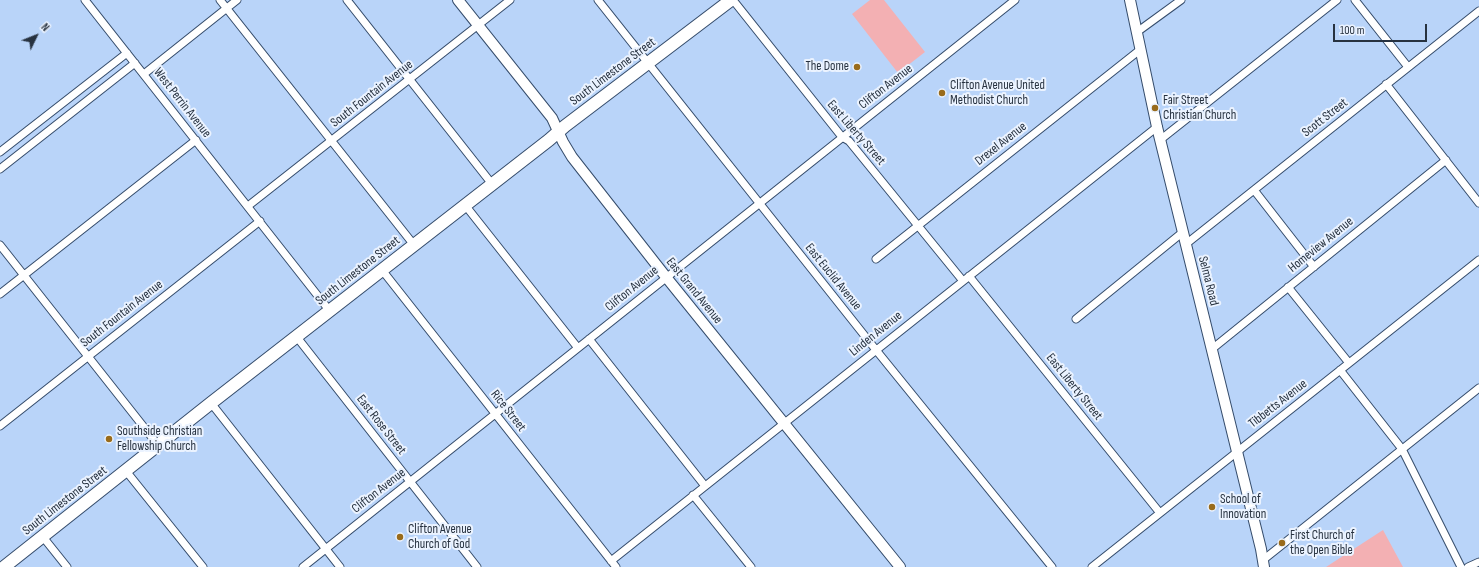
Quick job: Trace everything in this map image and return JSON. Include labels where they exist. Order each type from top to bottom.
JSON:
[{"type":"main road","name":"South Limestone Street","points":[[4,567],[211,402],[558,132],[732,0]]},
{"type":"street","name":"West Perrin Avenue","points":[[85,0],[330,310]]},
{"type":"street","points":[[220,0],[414,245]]},
{"type":"street","points":[[144,74],[237,0]]},
{"type":"street","points":[[347,0],[492,184]]},
{"type":"street","name":"East Grand Avenue","points":[[458,0],[552,118],[572,157],[666,277],[900,567]]},
{"type":"street","name":"South Fountain Avenue","points":[[248,206],[510,0]]},
{"type":"street","name":"East Euclid Avenue","points":[[598,0],[876,350],[1052,567]]},
{"type":"street","name":"East Liberty Street","points":[[732,0],[842,137],[849,141],[917,226],[966,279],[1160,513]]},
{"type":"street","name":"Clifton Avenue","points":[[303,567],[1015,0]]},
{"type":"street","name":"Selma Road","points":[[1130,0],[1160,140],[1263,564]]},
{"type":"street","points":[[1137,32],[1181,0]]},
{"type":"street","points":[[1160,140],[1337,0]]},
{"type":"street","points":[[1355,0],[1408,67]]},
{"type":"street","name":"Scott Street","points":[[1186,244],[1479,11]]},
{"type":"street","name":"Drexel Avenue","points":[[876,259],[1141,49]]},
{"type":"street","points":[[0,152],[127,53]]},
{"type":"street","points":[[0,169],[135,63]]},
{"type":"street","points":[[1386,84],[1479,203]]},
{"type":"street","name":"Linden Avenue","points":[[613,564],[693,495],[1157,127]]},
{"type":"street","points":[[0,294],[196,140]]},
{"type":"street","name":"Homeview Avenue","points":[[1212,349],[1446,160]]},
{"type":"street","points":[[1254,190],[1314,267]]},
{"type":"street","points":[[465,205],[578,348]]},
{"type":"street","name":"South Fountain Avenue","points":[[0,426],[260,221]]},
{"type":"street","points":[[1076,318],[1183,232]]},
{"type":"street","points":[[0,246],[158,445]]},
{"type":"street","name":"Tibbetts Avenue","points":[[1092,567],[1479,260]]},
{"type":"street","name":"Rice Street","points":[[382,270],[613,564]]},
{"type":"street","points":[[1288,287],[1349,363]]},
{"type":"street","name":"East Rose Street","points":[[296,336],[477,567]]},
{"type":"street","points":[[589,339],[705,486]]},
{"type":"street","points":[[1340,370],[1402,449],[1461,567]]},
{"type":"street","points":[[1263,564],[1402,449],[1479,388]]},
{"type":"street","points":[[211,402],[340,567]]},
{"type":"street","points":[[126,470],[203,567]]},
{"type":"street","points":[[693,495],[752,567]]},
{"type":"street","points":[[43,537],[67,567]]},
{"type":"street","points":[[1468,567],[1479,562]]},
{"type":"shaded area","points":[[870,0],[884,0],[925,52],[898,73],[852,14]]},
{"type":"shaded area","points":[[1383,530],[1403,567],[1326,567]]},
{"type":"place","name":"The Dome","points":[[857,67]]},
{"type":"place","name":"Clifton Avenue United Methodist Church","points":[[942,93]]},
{"type":"place","name":"Fair Street Christian Church","points":[[1155,108]]},
{"type":"place","name":"Southside Christian Fellowship Church","points":[[109,439]]},
{"type":"place","name":"School of Innovation","points":[[1212,507]]},
{"type":"place","name":"Clifton Avenue Church of God","points":[[400,537]]},
{"type":"place","name":"First Church of the Open Bible","points":[[1282,543]]}]
